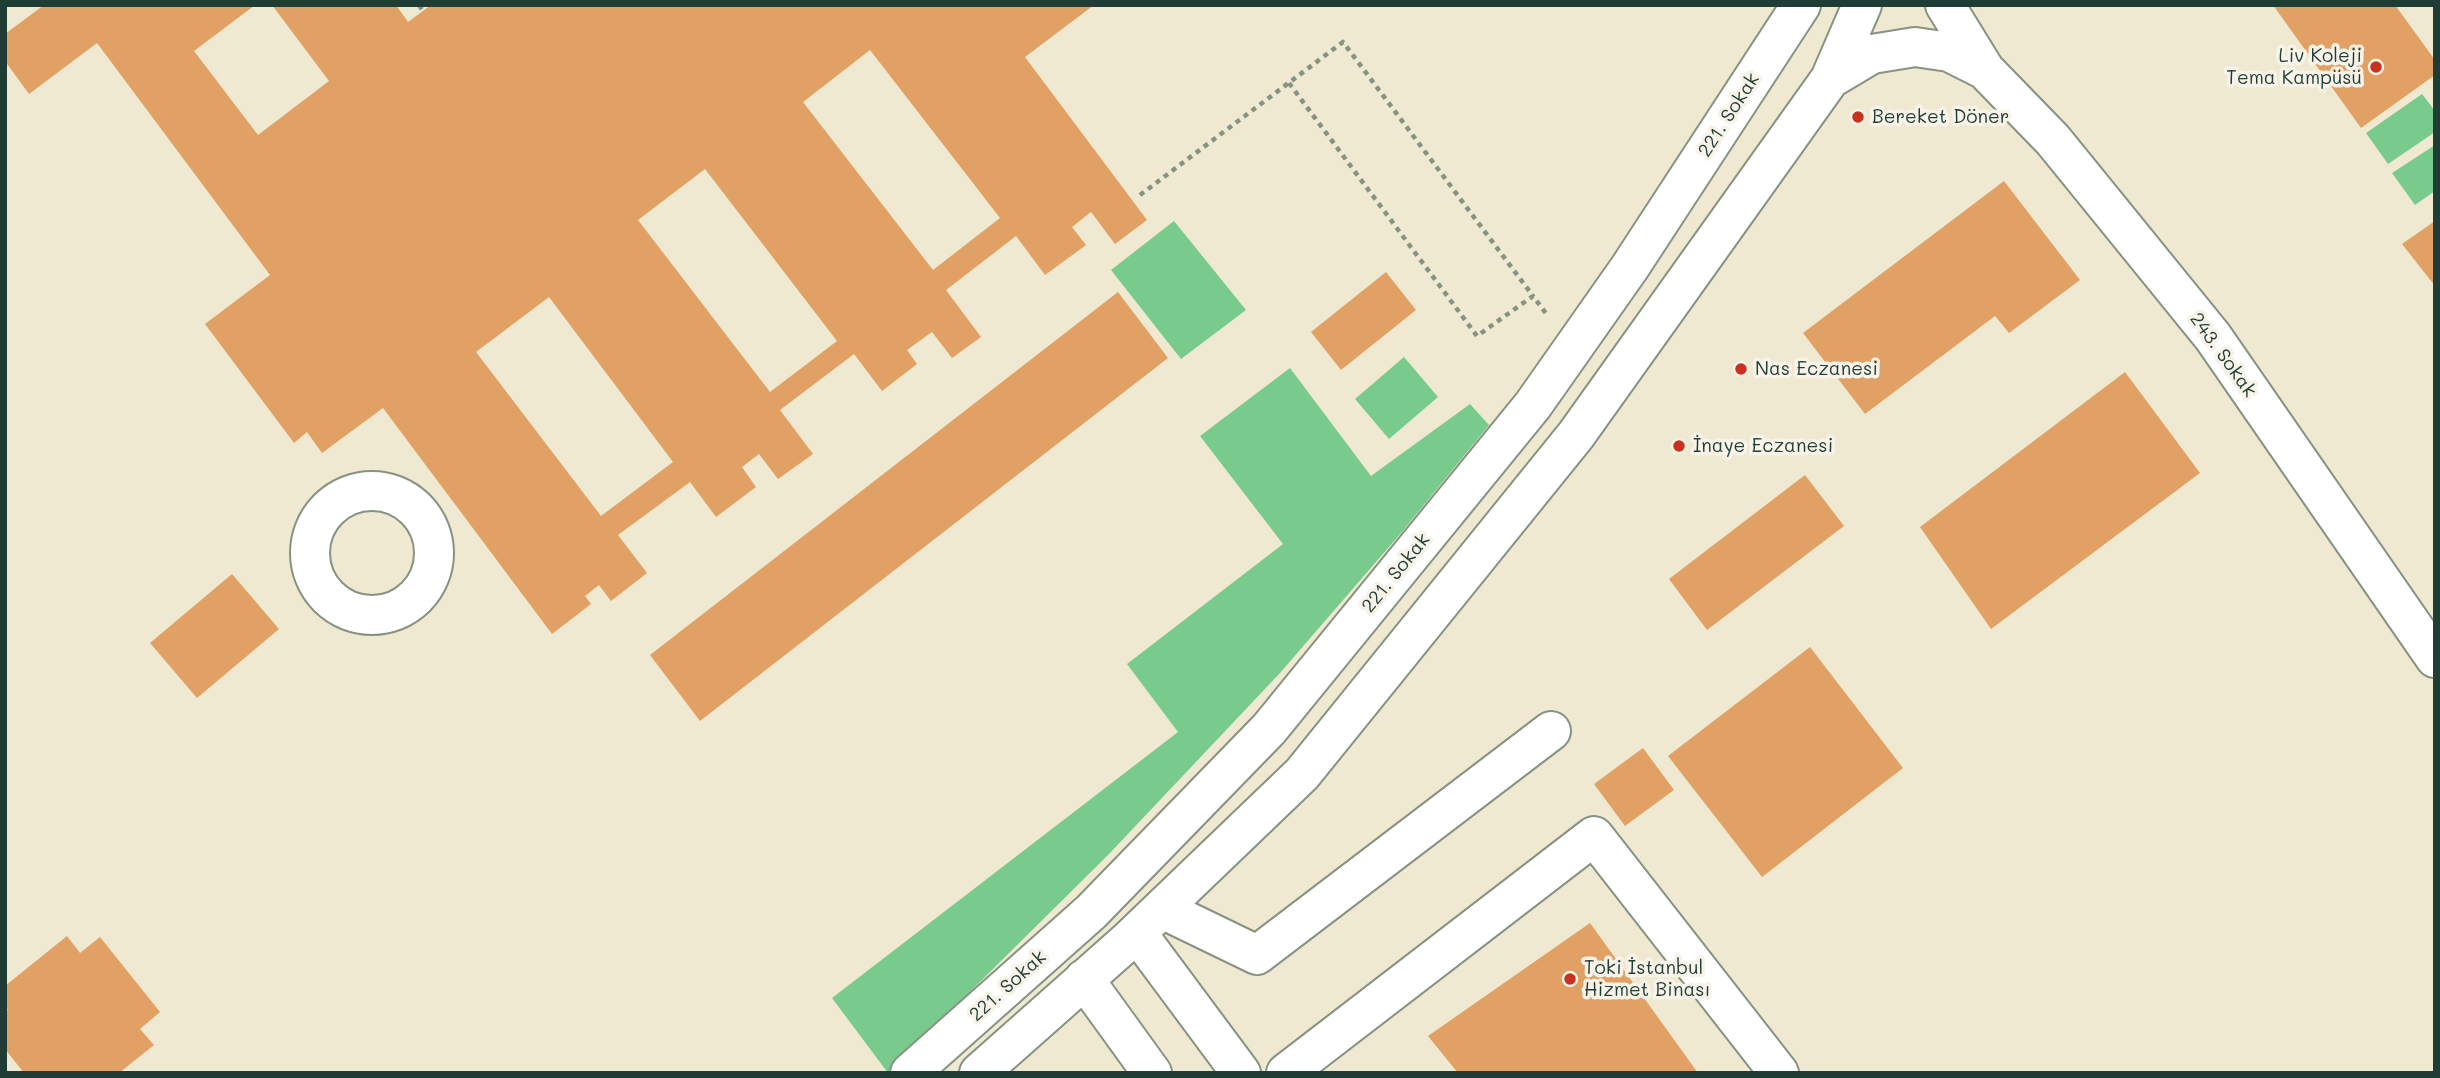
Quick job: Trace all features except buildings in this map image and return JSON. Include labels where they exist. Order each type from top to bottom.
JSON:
[{"type":"street","name":"221. Sokak","points":[[911,1073],[1091,912],[1269,729],[1533,405],[1630,267],[1801,5]]},
{"type":"street","points":[[979,1073],[1149,921],[1303,774],[1576,435],[1830,79],[1862,5]]},
{"type":"street","name":"243. Sokak","points":[[1945,5],[1986,70],[2053,140],[2213,338],[2435,658]]},
{"type":"street","name":"243. Sokak","points":[[1830,79],[1872,54],[1914,47],[1949,52],[1986,70]]},
{"type":"street","points":[[1149,921],[1257,955],[1551,731]]},
{"type":"street","points":[[1286,1073],[1594,836],[1779,1073]]},
{"type":"street","points":[[1149,921],[1241,1073]]},
{"type":"street","points":[[1084,979],[1152,1073]]},
{"type":"path","points":[[1140,195],[1343,41],[1573,350]]},
{"type":"path","points":[[1289,83],[1477,336],[1533,296]]},
{"type":"green space","points":[[2422,94],[2435,111],[2435,132],[2388,164],[2366,133]]},
{"type":"green space","points":[[2435,145],[2435,191],[2415,205],[2392,173]]},
{"type":"green space","points":[[1174,221],[1246,310],[1181,359],[1111,270]]},
{"type":"green space","points":[[1404,357],[1438,397],[1389,439],[1355,399]]},
{"type":"green space","points":[[1290,368],[1371,476],[1470,404],[1489,425],[1401,533],[1280,673],[1109,854],[888,1073],[832,998],[1178,732],[1127,664],[1283,544],[1200,436]]},
{"type":"place","name":"Liv Koleji Tema Kampüsü","points":[[2376,67]]},
{"type":"place","name":"Bereket Döner","points":[[1858,117]]},
{"type":"place","name":"Nas Eczanesi","points":[[1741,369]]},
{"type":"place","name":"İnaye Eczanesi","points":[[1679,446]]},
{"type":"place","name":"Toki İstanbul Hizmet Binası","points":[[1570,979]]}]
